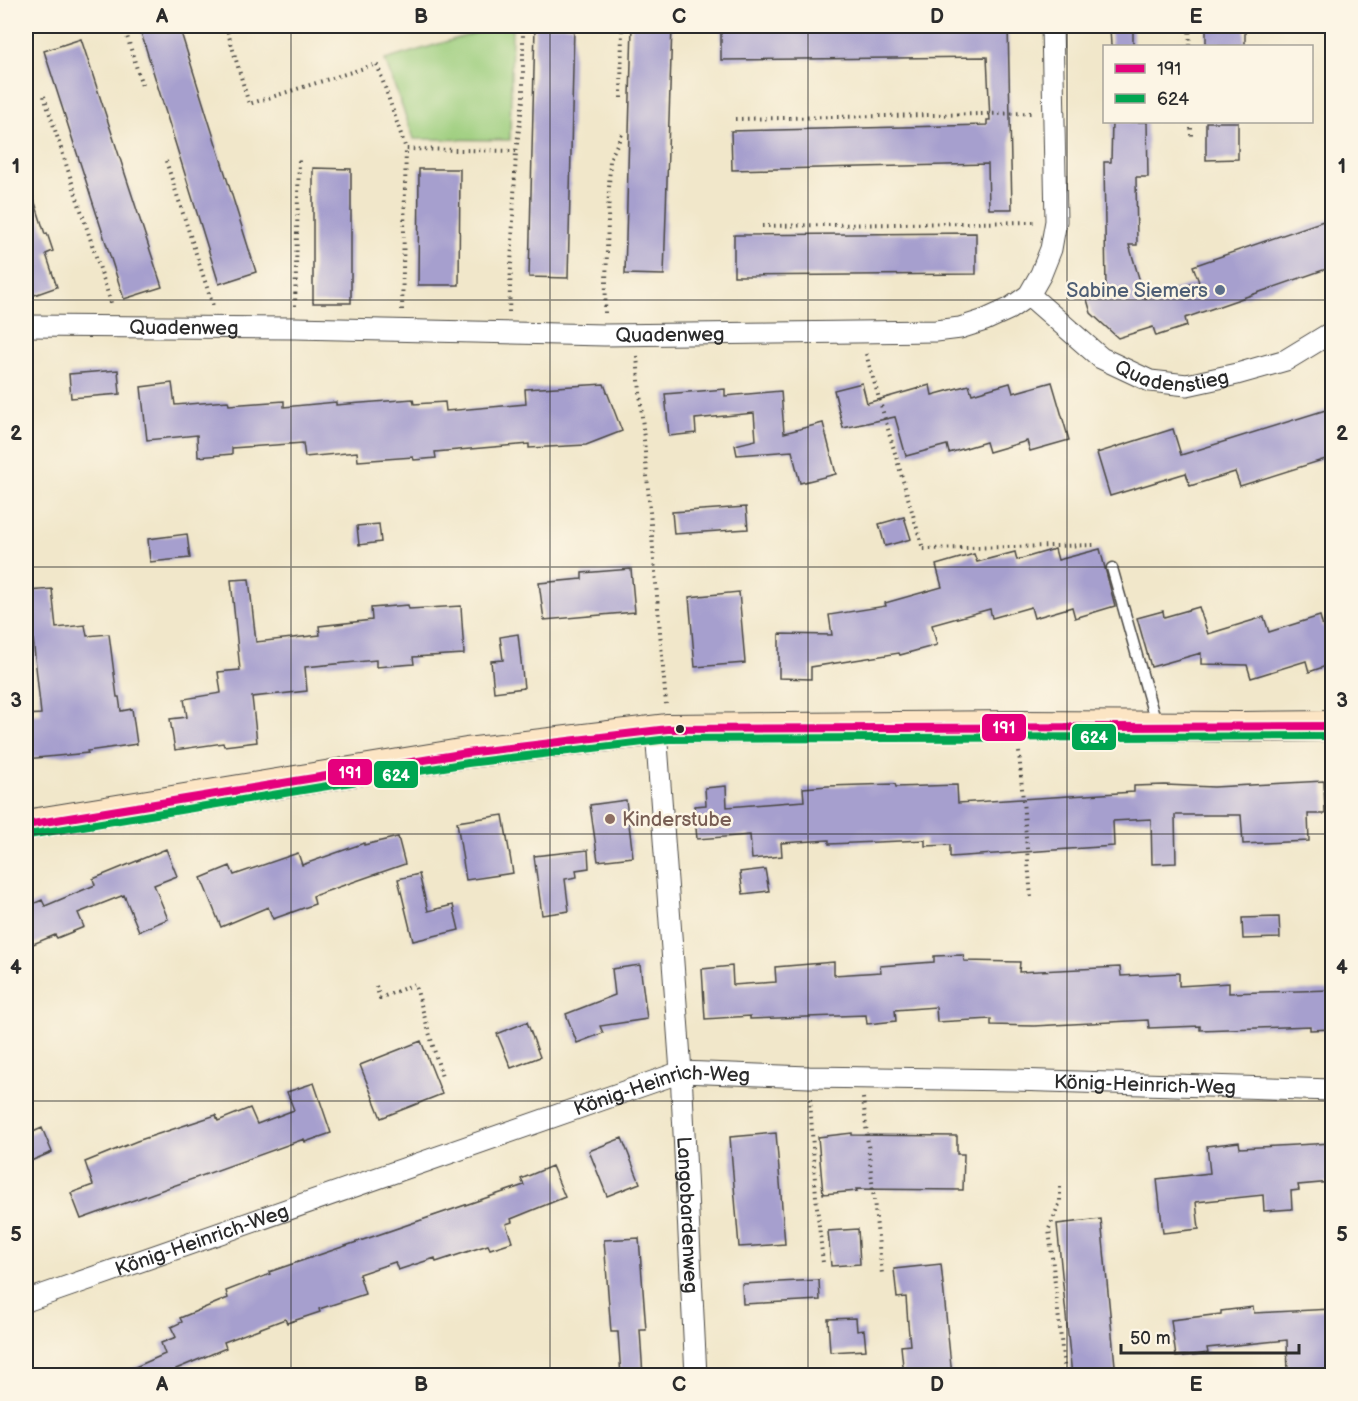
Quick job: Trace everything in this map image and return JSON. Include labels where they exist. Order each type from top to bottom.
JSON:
[{"type":"main road","points":[[26,825],[467,753],[662,730],[1016,726],[1332,726]]},
{"type":"street","name":"Quadenweg","points":[[26,326],[295,328],[605,335],[860,333],[960,328],[1009,309],[1029,295],[1051,249],[1056,221],[1053,26]]},
{"type":"street","name":"Quadenstieg","points":[[1029,295],[1101,358],[1150,381],[1187,385],[1237,374],[1286,360],[1332,332]]},
{"type":"street","name":"Langobardenweg","points":[[662,730],[696,1376]]},
{"type":"street","name":"König-Heinrich-Weg","points":[[26,1301],[681,1072],[1332,1090]]},
{"type":"lane","points":[[1112,568],[1157,726]]},
{"type":"path","points":[[124,26],[144,89]]},
{"type":"path","points":[[226,26],[249,104],[377,64],[406,149],[401,331]]},
{"type":"path","points":[[508,333],[516,151],[523,100],[523,26]]},
{"type":"path","points":[[621,98],[622,26]]},
{"type":"path","points":[[1189,26],[1190,45]]},
{"type":"path","points":[[44,96],[119,327]]},
{"type":"path","points":[[735,119],[1054,112]]},
{"type":"path","points":[[1191,123],[1191,137]]},
{"type":"path","points":[[605,335],[610,159],[622,134]]},
{"type":"path","points":[[406,149],[516,151]]},
{"type":"path","points":[[295,328],[299,160]]},
{"type":"path","points":[[166,161],[219,327]]},
{"type":"path","points":[[762,226],[1056,221]]},
{"type":"path","points":[[860,333],[923,549],[1097,544]]},
{"type":"path","points":[[635,334],[662,730]]},
{"type":"path","points":[[1016,726],[1031,898]]},
{"type":"path","points":[[376,986],[380,998],[415,984],[442,1077]]},
{"type":"path","points":[[809,1077],[816,1197],[823,1263]]},
{"type":"path","points":[[860,1078],[882,1274]]},
{"type":"path","points":[[1059,1187],[1060,1202],[1048,1229],[1065,1376]]},
{"type":"green space","points":[[499,26],[512,26],[510,140],[414,139],[385,60]]},
{"type":"building","points":[[139,26],[179,26],[256,272],[219,284]]},
{"type":"building","points":[[535,26],[574,26],[568,278],[529,277]]},
{"type":"building","points":[[632,26],[672,26],[664,275],[625,274]]},
{"type":"building","points":[[721,26],[1008,26],[1012,209],[989,209],[988,164],[732,170],[731,131],[987,125],[987,120],[990,120],[987,57],[721,60]]},
{"type":"building","points":[[1206,26],[1245,26],[1245,45],[1206,45]]},
{"type":"building","points":[[1110,27],[1133,27],[1133,45],[1111,45]]},
{"type":"building","points":[[81,39],[162,287],[124,299],[44,51]]},
{"type":"building","points":[[1112,123],[1147,123],[1148,177],[1136,177],[1137,245],[1129,245],[1145,298],[1199,282],[1193,266],[1332,218],[1332,267],[1185,318],[1187,326],[1156,336],[1153,327],[1118,338],[1091,313],[1086,296],[1106,290],[1104,162],[1111,162]]},
{"type":"building","points":[[1206,123],[1238,123],[1238,159],[1206,160]]},
{"type":"building","points":[[313,168],[351,169],[351,303],[313,303]]},
{"type":"building","points":[[419,169],[460,169],[459,285],[418,285]]},
{"type":"building","points":[[26,187],[30,187],[53,251],[46,254],[57,287],[26,298]]},
{"type":"building","points":[[976,233],[976,274],[734,276],[734,235]]},
{"type":"building","points":[[118,370],[120,394],[71,398],[69,374]]},
{"type":"building","points":[[1052,382],[1069,440],[1030,451],[1027,441],[989,452],[986,442],[949,453],[947,445],[906,456],[895,417],[843,428],[834,390],[862,383],[867,403],[930,385],[932,395],[969,385],[972,394],[1010,383],[1013,393]]},
{"type":"building","points":[[172,383],[175,405],[228,401],[229,405],[284,401],[284,407],[413,399],[414,404],[445,402],[446,411],[526,404],[525,389],[604,384],[622,431],[586,445],[529,448],[529,444],[435,452],[436,458],[414,460],[413,457],[358,461],[357,452],[305,457],[303,443],[232,448],[232,454],[198,457],[197,435],[147,440],[141,387]]},
{"type":"building","points":[[725,389],[725,396],[781,391],[784,433],[823,423],[836,474],[800,483],[792,451],[737,455],[735,445],[756,440],[754,413],[695,419],[696,433],[669,436],[665,394]]},
{"type":"building","points":[[1332,408],[1332,457],[1240,486],[1235,472],[1190,486],[1186,473],[1110,496],[1097,453],[1173,429],[1181,455]]},
{"type":"building","points":[[746,507],[748,529],[674,534],[672,512]]},
{"type":"building","points":[[904,517],[911,539],[885,546],[879,524]]},
{"type":"building","points":[[379,524],[381,542],[359,545],[357,526]]},
{"type":"building","points":[[187,534],[190,558],[150,562],[148,539]]},
{"type":"building","points":[[1055,549],[1058,560],[1100,549],[1115,606],[1075,618],[1072,607],[1034,618],[1031,607],[992,618],[990,609],[932,625],[937,645],[900,655],[899,653],[811,667],[811,679],[779,678],[779,634],[832,635],[829,615],[886,606],[885,603],[942,587],[936,565],[974,554],[977,562],[1015,552],[1017,560]]},
{"type":"building","points":[[631,569],[635,612],[544,620],[539,583],[582,579],[582,573]]},
{"type":"building","points":[[249,579],[256,642],[320,635],[319,626],[372,620],[371,608],[408,605],[409,609],[461,606],[464,654],[413,657],[414,664],[376,667],[376,660],[305,667],[307,691],[252,697],[257,742],[224,746],[223,743],[175,750],[170,719],[187,717],[184,699],[221,693],[218,672],[240,670],[231,580]]},
{"type":"building","points":[[52,589],[56,628],[85,625],[87,636],[109,634],[117,697],[119,697],[121,711],[132,709],[137,744],[87,751],[88,753],[26,759],[26,715],[41,714],[28,591]]},
{"type":"building","points":[[739,592],[745,663],[695,667],[689,597]]},
{"type":"building","points":[[1199,607],[1208,634],[1264,617],[1269,632],[1320,616],[1323,627],[1332,623],[1332,664],[1309,672],[1306,661],[1251,678],[1247,665],[1201,664],[1201,653],[1151,667],[1137,618],[1163,611],[1164,617]]},
{"type":"building","points":[[518,634],[524,688],[494,692],[491,661],[503,660],[500,637]]},
{"type":"building","points":[[1324,781],[1325,814],[1308,814],[1309,841],[1243,844],[1241,815],[1175,815],[1176,863],[1152,864],[1151,819],[1113,821],[1114,846],[950,857],[950,845],[925,846],[925,840],[829,844],[829,840],[781,843],[782,856],[752,859],[750,835],[697,839],[694,806],[706,805],[705,788],[726,786],[727,807],[804,801],[803,788],[828,786],[957,785],[958,803],[1134,792],[1134,786],[1214,787]]},
{"type":"building","points":[[626,800],[633,857],[598,861],[590,805]]},
{"type":"building","points":[[503,815],[513,873],[466,880],[457,822]]},
{"type":"building","points":[[398,837],[405,864],[313,896],[315,904],[273,919],[268,907],[221,927],[201,878],[230,866],[234,875],[298,853],[302,865],[364,843],[364,845]]},
{"type":"building","points":[[166,849],[177,876],[154,885],[168,919],[139,931],[124,895],[78,913],[84,927],[57,938],[55,935],[26,947],[26,907],[42,900],[45,906],[95,885],[93,879]]},
{"type":"building","points":[[588,850],[589,868],[576,870],[577,877],[565,879],[569,911],[542,915],[534,856]]},
{"type":"building","points":[[765,869],[769,891],[743,894],[740,872]]},
{"type":"building","points":[[419,874],[428,911],[453,905],[459,930],[413,941],[398,879]]},
{"type":"building","points":[[1279,917],[1280,938],[1243,939],[1242,918]]},
{"type":"building","points":[[963,955],[964,961],[1020,962],[1019,972],[1120,967],[1121,976],[1179,973],[1179,986],[1229,983],[1229,993],[1332,990],[1332,1029],[1310,1030],[1310,1026],[1200,1030],[1200,1026],[1149,1028],[1148,1020],[1034,1026],[991,1025],[991,1019],[937,1022],[936,1007],[895,1010],[896,1021],[867,1024],[866,1015],[750,1019],[750,1016],[705,1019],[702,969],[732,966],[733,985],[776,982],[775,967],[834,962],[834,975],[881,972],[880,966],[934,962],[934,956]]},
{"type":"building","points":[[640,965],[647,1019],[600,1026],[603,1033],[577,1043],[566,1014],[615,995],[612,969]]},
{"type":"building","points":[[527,1022],[540,1057],[511,1068],[497,1034]]},
{"type":"building","points":[[421,1041],[442,1094],[381,1118],[360,1065]]},
{"type":"building","points":[[314,1083],[331,1133],[305,1142],[304,1139],[81,1219],[71,1193],[93,1185],[85,1162],[137,1141],[216,1115],[218,1121],[250,1108],[257,1124],[294,1110],[287,1092]]},
{"type":"building","points":[[42,1128],[52,1152],[26,1163],[26,1135]]},
{"type":"building","points":[[776,1133],[785,1244],[739,1247],[730,1137]]},
{"type":"building","points":[[852,1133],[852,1135],[957,1136],[957,1154],[964,1154],[963,1190],[856,1189],[857,1191],[823,1194],[818,1137]]},
{"type":"building","points":[[622,1138],[640,1183],[607,1196],[589,1151]]},
{"type":"building","points":[[1239,1142],[1240,1148],[1332,1143],[1332,1182],[1298,1185],[1299,1190],[1291,1191],[1292,1209],[1264,1211],[1263,1195],[1196,1202],[1199,1229],[1163,1233],[1157,1179],[1210,1173],[1207,1146]]},
{"type":"building","points":[[552,1166],[565,1197],[511,1219],[512,1222],[506,1224],[512,1242],[490,1249],[488,1245],[436,1262],[435,1258],[398,1270],[395,1262],[359,1274],[365,1294],[319,1309],[320,1312],[287,1323],[285,1319],[224,1342],[226,1348],[176,1369],[179,1376],[115,1376],[165,1354],[161,1343],[176,1337],[171,1327],[182,1322],[180,1318],[228,1298],[226,1291],[270,1274],[269,1272],[524,1185],[521,1179]]},
{"type":"building","points":[[1101,1219],[1116,1376],[1072,1376],[1057,1224]]},
{"type":"building","points":[[858,1229],[860,1264],[831,1266],[828,1231]]},
{"type":"building","points":[[639,1238],[646,1330],[640,1330],[643,1376],[621,1376],[618,1332],[611,1332],[604,1240]]},
{"type":"building","points":[[941,1264],[952,1376],[904,1376],[901,1346],[910,1345],[906,1297],[897,1298],[894,1269]]},
{"type":"building","points":[[819,1280],[820,1300],[743,1304],[742,1284]]},
{"type":"building","points":[[1253,1307],[1254,1313],[1332,1309],[1332,1376],[1288,1376],[1287,1340],[1207,1348],[1208,1353],[1176,1357],[1171,1320],[1221,1314],[1221,1311]]},
{"type":"building","points":[[856,1318],[857,1331],[864,1330],[866,1350],[830,1352],[828,1319]]},
{"type":"transit line","name":"191","points":[[26,825],[467,753],[668,729],[1332,726]]},
{"type":"transit line","name":"624","points":[[28,835],[468,763],[669,739],[1332,736]]},
{"type":"place","name":"Sabine Siemers","points":[[1220,290]]},
{"type":"place","name":"Kinderstube","points":[[610,819]]}]
